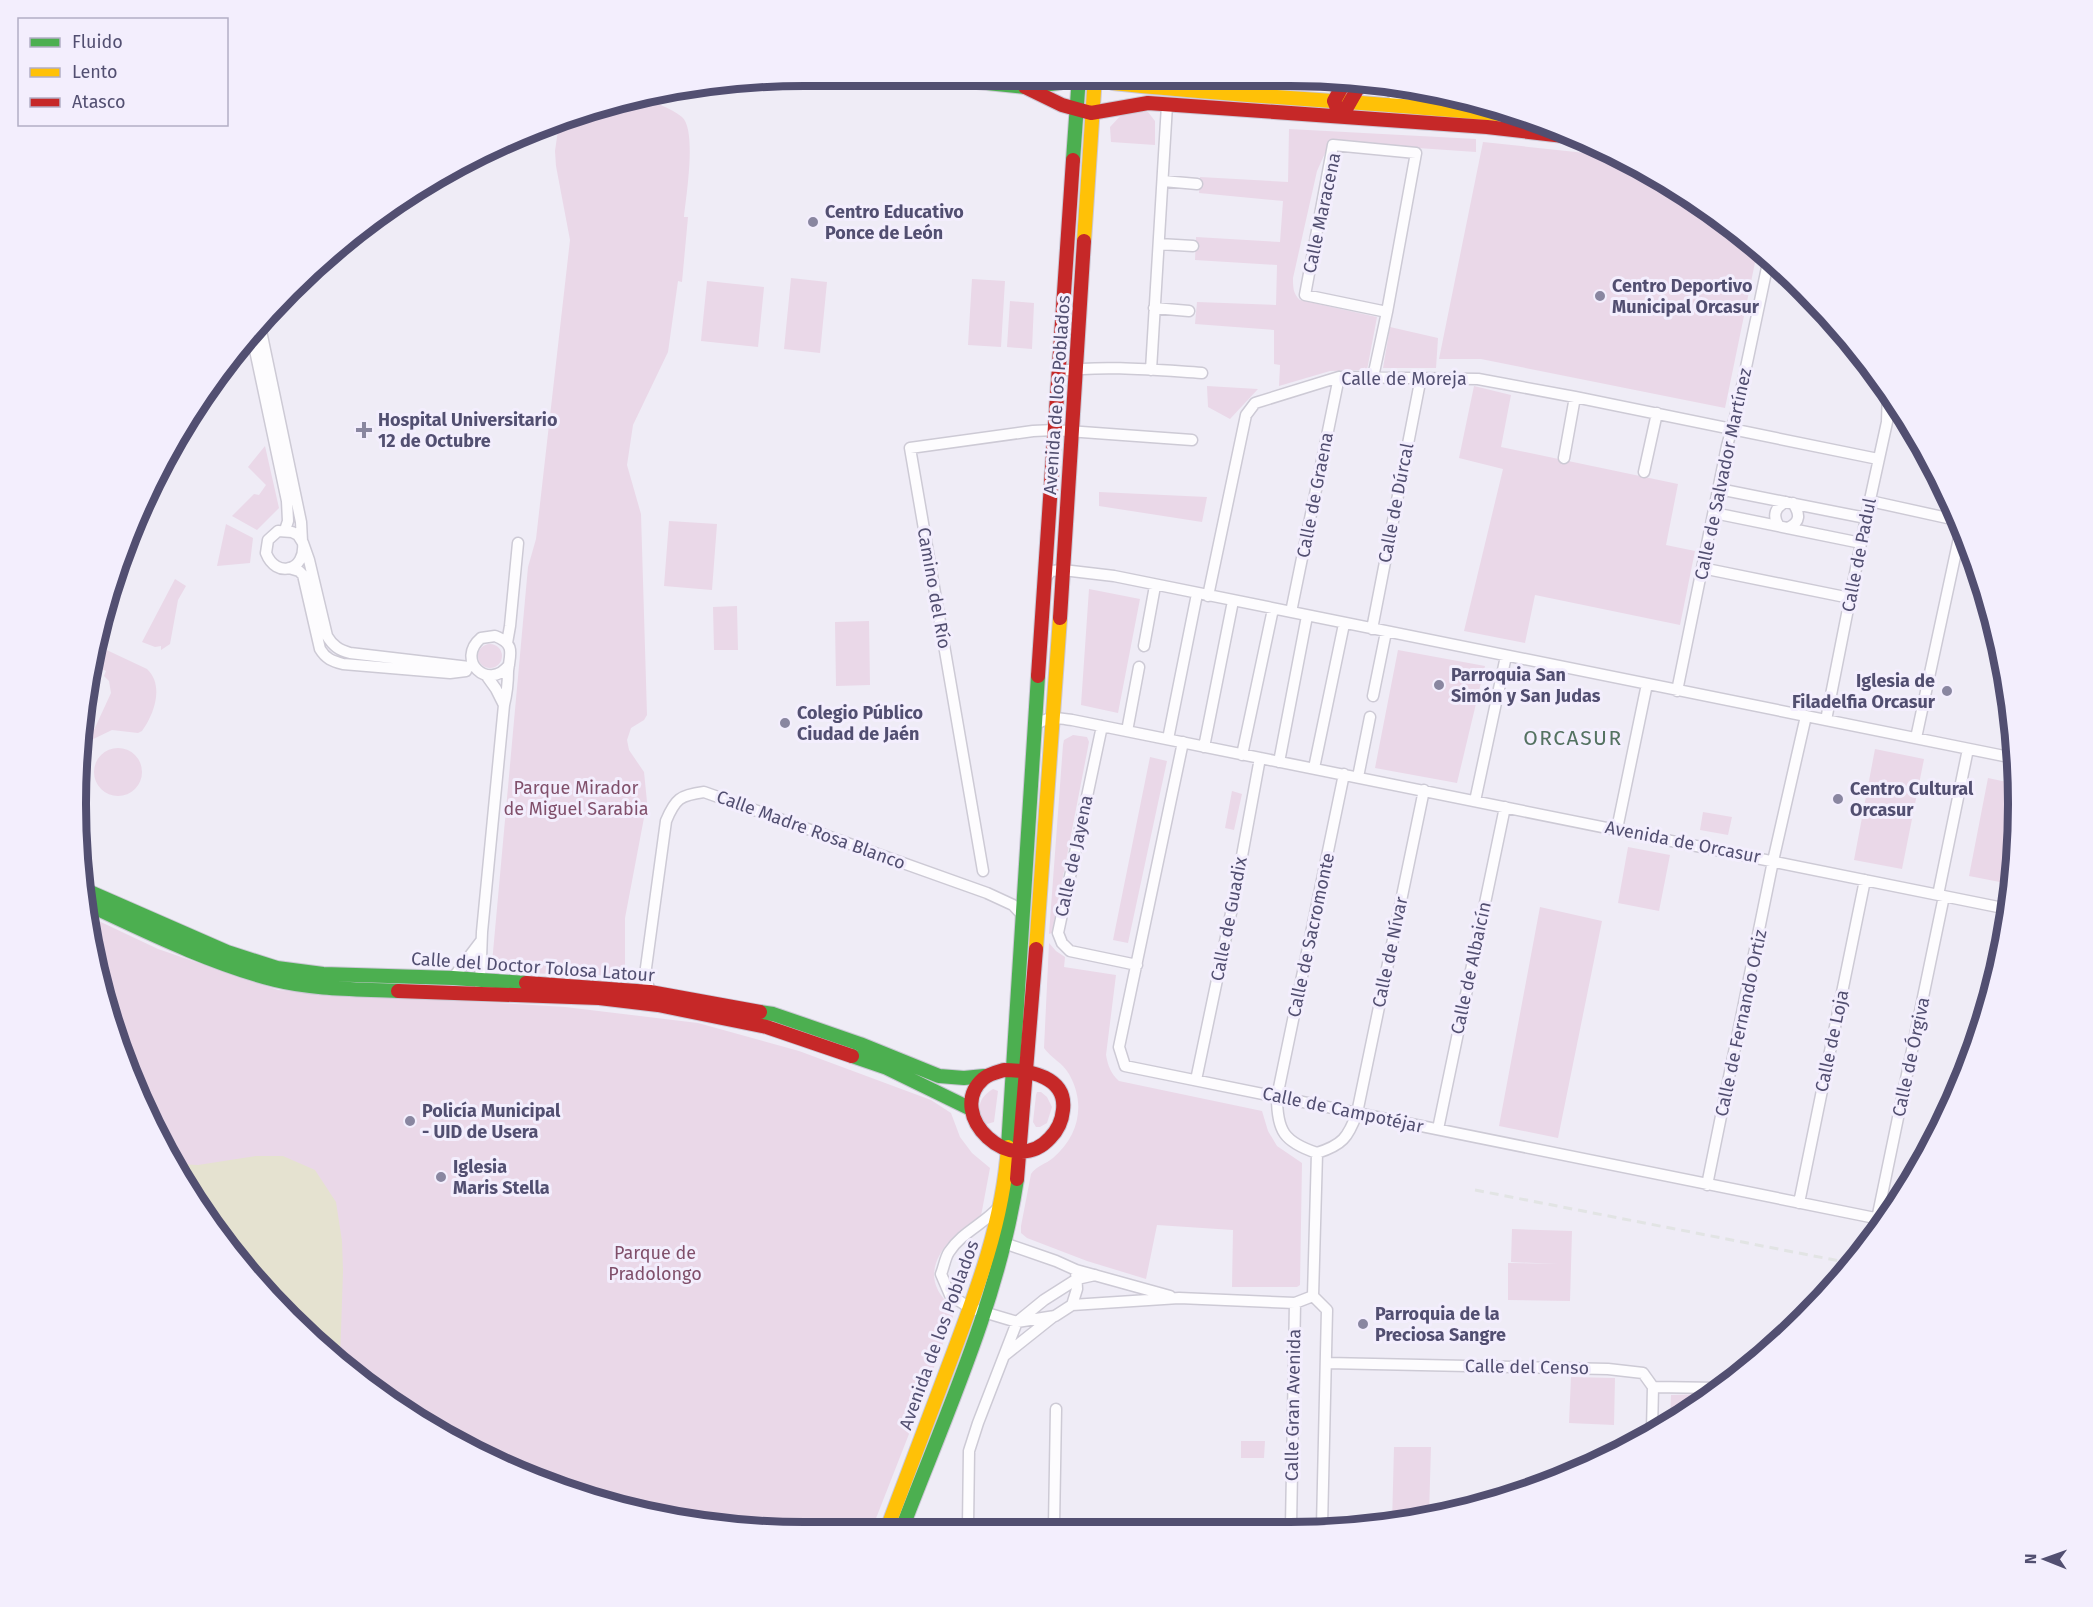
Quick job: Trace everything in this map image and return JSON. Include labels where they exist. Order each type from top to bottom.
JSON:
[{"type":"street","points":[[1006,85],[1025,87],[1042,85]]},
{"type":"street","points":[[1058,85],[1054,93],[1058,102]]},
{"type":"street","name":"Avenida de los Poblados","points":[[1019,1070],[1023,917],[1078,85]]},
{"type":"street","name":"Avenida de los Poblados","points":[[904,1522],[976,1310],[1013,1152],[1054,717],[1094,85]]},
{"type":"street","points":[[1112,108],[1117,103],[1118,96],[1118,90],[1114,85]]},
{"type":"street","points":[[1130,85],[1487,114]]},
{"type":"street","points":[[1025,87],[1076,111],[1092,112],[1131,103],[1487,127],[1548,134]]},
{"type":"street","points":[[1340,118],[1334,101],[1342,88]]},
{"type":"street","points":[[1340,118],[1357,89]]},
{"type":"street","points":[[1393,93],[1419,108]]},
{"type":"street","points":[[1150,370],[1167,105]]},
{"type":"street","name":"Calle Maracena","points":[[1373,377],[1387,312],[1416,153],[1333,146],[1305,295],[1387,312]]},
{"type":"street","points":[[1162,181],[1197,184]]},
{"type":"street","points":[[1159,244],[1193,246]]},
{"type":"street","name":"Calle de Salvador Martínez","points":[[1677,691],[1767,268]]},
{"type":"street","points":[[1154,308],[1189,310]]},
{"type":"street","points":[[262,333],[302,522],[304,551],[296,565],[289,568]]},
{"type":"street","points":[[253,343],[287,501],[288,521],[285,530]]},
{"type":"street","points":[[1059,371],[1077,369],[1150,370],[1202,373]]},
{"type":"street","name":"Calle de Moreja","points":[[1203,595],[1246,415],[1255,403],[1339,377],[1478,379],[1878,459]]},
{"type":"street","name":"Calle de Graena","points":[[1291,612],[1339,377]]},
{"type":"street","name":"Calle de Dúrcal","points":[[1372,630],[1421,377]]},
{"type":"street","points":[[1564,458],[1575,397]]},
{"type":"street","name":"Calle de Padul","points":[[1826,720],[1887,422],[1887,407]]},
{"type":"street","points":[[1644,472],[1657,413]]},
{"type":"street","name":"Camino del Río","points":[[983,871],[910,448],[1034,430],[1054,430]]},
{"type":"street","points":[[1054,430],[1192,440]]},
{"type":"street","points":[[1719,489],[1866,518]]},
{"type":"street","points":[[1870,501],[1948,519]]},
{"type":"street","points":[[1790,502],[1798,511],[1799,519],[1794,525],[1784,527],[1776,521],[1775,513],[1778,506],[1790,502]]},
{"type":"street","points":[[1714,513],[1861,543]]},
{"type":"street","points":[[507,643],[495,636],[481,638],[472,648],[471,666],[466,671],[450,673],[343,664],[330,660],[320,649],[303,575],[299,571],[278,568],[272,564],[266,553],[268,540],[278,531],[285,530],[298,535],[309,560],[327,636],[333,646],[341,651],[350,654],[471,666],[486,675],[499,674],[509,665]]},
{"type":"street","points":[[1916,738],[1957,540]]},
{"type":"street","points":[[480,994],[481,941],[504,705],[508,688],[511,654],[507,643],[518,543]]},
{"type":"street","points":[[1702,568],[1850,597]]},
{"type":"street","points":[[1044,581],[1051,572],[1063,570],[1091,572],[2006,757]]},
{"type":"street","points":[[1144,646],[1155,586]]},
{"type":"street","points":[[1168,739],[1203,595]]},
{"type":"street","points":[[1204,747],[1233,601]]},
{"type":"street","points":[[1242,754],[1273,609]]},
{"type":"street","points":[[1279,762],[1307,615]]},
{"type":"street","points":[[1314,768],[1344,624]]},
{"type":"street","points":[[1373,696],[1386,632]]},
{"type":"street","points":[[1475,801],[1506,656]]},
{"type":"street","points":[[1126,731],[1139,667]]},
{"type":"street","points":[[486,675],[504,705]]},
{"type":"street","points":[[1617,829],[1647,684]]},
{"type":"street","points":[[1035,725],[1054,717],[1037,695]]},
{"type":"street","name":"Calle de Fernando Ortiz","points":[[1707,1185],[1773,861],[1806,716]]},
{"type":"street","name":"Avenida de Orcasur","points":[[1054,717],[1999,907]]},
{"type":"street","points":[[1358,777],[1370,717]]},
{"type":"street","name":"Calle de Jayena","points":[[1102,726],[1058,933],[1062,943],[1070,951],[1137,965]]},
{"type":"street","name":"Calle de Campotéjar","points":[[1183,742],[1119,1047],[1125,1065],[1875,1218]]},
{"type":"street","name":"Calle de Órgiva","points":[[1883,1206],[1968,749]]},
{"type":"street","name":"Calle de Guadix","points":[[1196,1080],[1235,894],[1260,758]]},
{"type":"street","name":"Calle de Sacromonte","points":[[1277,1097],[1344,774]]},
{"type":"street","name":"Calle de Nívar","points":[[1357,1113],[1424,790]]},
{"type":"street","name":"Calle Madre Rosa Blanco","points":[[650,992],[645,975],[666,822],[673,805],[686,794],[704,792],[987,893],[1013,904],[1023,917]]},
{"type":"street","name":"Calle de Albaicín","points":[[1438,1129],[1505,807]]},
{"type":"street","name":"Calle de Loja","points":[[1799,1203],[1865,880]]},
{"type":"street","name":"Calle del Doctor Tolosa Latour","points":[[92,893],[227,952],[277,968],[323,974],[453,978],[650,992],[773,1014],[860,1044],[939,1076],[964,1078],[984,1076]]},
{"type":"street","name":"Calle del Doctor Tolosa Latour","points":[[93,907],[196,953],[276,980],[322,988],[599,998],[658,1005],[767,1027],[887,1068],[971,1109]]},
{"type":"street","points":[[453,978],[481,941]]},
{"type":"street","points":[[1019,1070],[1043,1077],[1056,1086],[1062,1103],[1062,1117],[1058,1131],[1052,1139],[1031,1151],[1013,1152],[983,1134],[975,1124],[971,1109],[972,1091],[984,1076],[996,1071],[1019,1070]]},
{"type":"street","points":[[1277,1097],[1278,1123],[1284,1134],[1297,1145],[1317,1153],[1339,1144],[1347,1137],[1357,1113]]},
{"type":"street","name":"Avenida de los Poblados","points":[[890,1522],[1004,1244],[1017,1181],[1013,1152]]},
{"type":"street","points":[[1313,1296],[1317,1153]]},
{"type":"street","points":[[1001,1204],[989,1218],[965,1234],[949,1252],[941,1274],[950,1295],[976,1310],[1017,1322],[1055,1316]]},
{"type":"street","points":[[990,1247],[1004,1244],[1056,1261],[1076,1275],[1095,1275],[1179,1298]]},
{"type":"street","points":[[1072,1305],[1077,1289],[1076,1275]]},
{"type":"street","points":[[969,1522],[969,1451],[1017,1322],[1076,1275]]},
{"type":"street","name":"Calle Gran Avenida","points":[[1291,1522],[1295,1303],[1313,1296],[1327,1310],[1322,1521]]},
{"type":"street","points":[[1005,1355],[1072,1305],[1179,1298],[1295,1303]]},
{"type":"street","name":"Calle del Censo","points":[[1327,1363],[1608,1369],[1643,1373],[1653,1387]]},
{"type":"street","points":[[1652,1422],[1653,1387],[1706,1388]]},
{"type":"street","points":[[1054,1522],[1056,1409]]},
{"type":"green space","name":"Parque Mirador de Miguel Sarabia","points":[[652,102],[682,117],[689,135],[690,149],[684,217],[688,217],[682,282],[678,281],[668,352],[633,425],[627,465],[641,514],[647,715],[644,720],[631,728],[627,740],[629,750],[644,772],[647,802],[625,918],[625,976],[522,973],[496,969],[492,963],[528,567],[536,539],[570,240],[555,151],[558,129]]},
{"type":"green space","points":[[1124,112],[1148,112],[1155,121],[1155,145],[1111,142],[1110,127]]},
{"type":"green space","points":[[1289,129],[1476,139],[1476,152],[1330,142],[1317,171],[1293,278],[1293,287],[1300,300],[1377,317],[1367,370],[1330,371],[1279,386],[1280,365],[1274,364],[1274,330],[1195,324],[1197,302],[1276,305],[1277,265],[1195,260],[1196,237],[1280,242],[1283,201],[1199,193],[1200,177],[1288,182]]},
{"type":"green space","name":"Centro Deportivo Municipal Orcasur","points":[[1483,142],[1594,154],[1648,182],[1688,207],[1727,234],[1756,258],[1725,408],[1481,359],[1439,359]]},
{"type":"green space","points":[[791,278],[827,282],[820,353],[784,349]]},
{"type":"green space","points":[[972,279],[1005,281],[1001,347],[968,345]]},
{"type":"green space","points":[[707,281],[764,287],[758,347],[701,341]]},
{"type":"green space","points":[[1010,301],[1034,303],[1032,349],[1007,347]]},
{"type":"green space","points":[[1390,327],[1438,338],[1436,368],[1383,368]]},
{"type":"green space","points":[[1207,386],[1258,389],[1230,419],[1208,407]]},
{"type":"green space","points":[[1474,386],[1511,395],[1501,447],[1678,484],[1666,545],[1695,551],[1680,625],[1535,595],[1525,643],[1464,631],[1503,469],[1459,458]]},
{"type":"green space","points":[[265,446],[279,508],[257,530],[232,516],[254,494],[259,495],[266,485],[248,467]]},
{"type":"green space","points":[[1099,492],[1207,497],[1202,522],[1099,506]]},
{"type":"green space","points":[[669,521],[717,524],[712,590],[664,586]]},
{"type":"green space","points":[[226,524],[253,538],[250,563],[217,566]]},
{"type":"green space","points":[[175,579],[186,586],[178,600],[170,644],[161,650],[161,646],[155,647],[142,642]]},
{"type":"green space","points":[[1089,589],[1140,599],[1118,713],[1081,705]]},
{"type":"green space","points":[[737,606],[738,650],[714,650],[713,607]]},
{"type":"green space","points":[[869,621],[870,685],[836,686],[835,622]]},
{"type":"green space","points":[[490,644],[495,645],[501,651],[501,661],[495,667],[490,668],[485,667],[479,661],[478,656],[479,651],[485,645]]},
{"type":"green space","points":[[103,648],[147,669],[155,683],[154,708],[142,731],[138,733],[112,730],[89,741],[89,734],[93,732],[111,693],[109,681],[104,676],[106,671],[98,667]]},
{"type":"green space","points":[[1398,650],[1485,666],[1457,783],[1375,768]]},
{"type":"green space","points":[[1073,735],[1087,737],[1089,742],[1052,933],[1049,934],[1063,745],[1064,740]]},
{"type":"green space","points":[[113,748],[123,748],[135,755],[142,767],[142,777],[135,789],[123,796],[113,796],[98,785],[94,777],[94,767],[105,752]]},
{"type":"green space","points":[[1875,749],[1924,759],[1902,869],[1854,860]]},
{"type":"green space","points":[[1150,757],[1167,761],[1128,943],[1113,940]]},
{"type":"green space","points":[[1988,778],[2007,782],[2006,850],[2003,883],[1969,876]]},
{"type":"green space","points":[[1232,791],[1242,794],[1234,830],[1225,828]]},
{"type":"green space","points":[[1703,812],[1732,817],[1728,835],[1700,830]]},
{"type":"green space","points":[[1628,847],[1670,855],[1659,911],[1618,903]]},
{"type":"green space","points":[[1540,907],[1602,921],[1558,1138],[1499,1126]]},
{"type":"green space","name":"Parque de Pradolongo","points":[[95,919],[158,949],[278,990],[565,1007],[698,1023],[799,1051],[931,1100],[951,1113],[960,1137],[972,1153],[990,1168],[981,1216],[954,1237],[939,1255],[935,1266],[934,1277],[937,1288],[955,1311],[875,1522],[804,1522],[710,1515],[663,1508],[618,1497],[529,1467],[444,1425],[366,1373],[330,1343],[264,1277],[234,1241],[207,1202],[182,1162],[140,1078],[110,989]]},
{"type":"green space","points":[[1049,943],[1065,957],[1064,967],[1116,975],[1106,1055],[1110,1070],[1119,1081],[1262,1111],[1268,1131],[1277,1146],[1302,1163],[1300,1285],[1297,1287],[1232,1287],[1233,1230],[1157,1225],[1146,1279],[1087,1261],[1027,1238],[1021,1233],[1031,1174],[1062,1149],[1074,1130],[1077,1119],[1077,1097],[1069,1074],[1044,1048]]},
{"type":"green space","points":[[993,1089],[998,1091],[994,1122],[987,1124],[981,1118],[980,1105],[983,1098]]},
{"type":"green space","points":[[1037,1092],[1047,1097],[1052,1107],[1047,1123],[1040,1127],[1036,1127],[1033,1122]]},
{"type":"green space","points":[[1512,1229],[1572,1231],[1570,1301],[1508,1300],[1508,1263],[1559,1264],[1511,1262]]},
{"type":"green space","points":[[1571,1377],[1615,1378],[1614,1425],[1569,1423]]},
{"type":"green space","points":[[1696,1394],[1670,1411],[1671,1395]]},
{"type":"green space","points":[[1241,1441],[1265,1441],[1264,1458],[1241,1458]]},
{"type":"green space","points":[[1394,1447],[1431,1447],[1429,1508],[1392,1514]]},
{"type":"shaded area","points":[[256,1156],[283,1156],[315,1170],[336,1202],[342,1241],[340,1352],[296,1311],[234,1241],[183,1164],[198,1165]]},
{"type":"railway","points":[[1475,1190],[1842,1261]]},
{"type":"traffic: fast","points":[[1006,85],[1025,87],[1042,85]]},
{"type":"traffic: fast","points":[[1073,160],[1078,85]]},
{"type":"traffic: fast","points":[[1008,1147],[1038,676]]},
{"type":"traffic: fast","points":[[92,893],[227,952],[277,968],[323,974],[526,983]]},
{"type":"traffic: fast","points":[[93,907],[202,956],[275,980],[321,987],[398,991]]},
{"type":"traffic: fast","points":[[760,1012],[773,1014],[860,1044],[939,1076],[964,1078],[984,1076]]},
{"type":"traffic: fast","points":[[852,1056],[887,1068],[971,1109]]},
{"type":"traffic: fast","points":[[905,1522],[984,1312],[1009,1224],[1017,1179]]},
{"type":"traffic: slow","points":[[1084,241],[1094,85]]},
{"type":"traffic: slow","points":[[1133,85],[1485,113]]},
{"type":"traffic: slow","points":[[1036,949],[1060,618]]},
{"type":"traffic: slow","points":[[890,1522],[979,1281],[1001,1202],[1008,1147]]},
{"type":"traffic: jam","points":[[1025,87],[1062,105],[1091,113],[1148,103],[1487,127],[1548,134]]},
{"type":"traffic: jam","points":[[1337,108],[1334,101],[1342,88]]},
{"type":"traffic: jam","points":[[1346,109],[1357,89]]},
{"type":"traffic: jam","points":[[1038,676],[1073,160]]},
{"type":"traffic: jam","points":[[1060,618],[1084,241]]},
{"type":"traffic: jam","points":[[1017,1179],[1036,949]]},
{"type":"traffic: jam","points":[[526,983],[650,992],[760,1012]]},
{"type":"traffic: jam","points":[[398,991],[599,998],[658,1005],[767,1027],[852,1056]]},
{"type":"traffic: jam","points":[[1004,1070],[1025,1072],[1045,1078],[1053,1083],[1063,1099],[1063,1110],[1057,1129],[1050,1138],[1035,1149],[1018,1151],[1002,1147],[988,1137],[977,1124],[972,1109],[973,1093],[985,1077],[1004,1070]]},
{"type":"place","name":"Centro Educativo Ponce de León","points":[[813,222]]},
{"type":"place","name":"Centro Deportivo Municipal Orcasur","points":[[1600,296]]},
{"type":"place","name":"Hospital Universitario 12 de Octubre","points":[[364,430]]},
{"type":"place","name":"Parroquia San Simón y San Judas","points":[[1439,685]]},
{"type":"place","name":"Iglesia de Filadelfia Orcasur","points":[[1947,691]]},
{"type":"place","name":"Colegio Público Ciudad de Jaén","points":[[785,723]]},
{"type":"place","name":"Centro Cultural Orcasur","points":[[1838,799]]},
{"type":"place","name":"Policía Municipal - UID de Usera","points":[[410,1121]]},
{"type":"place","name":"Iglesia Maris Stella","points":[[441,1177]]},
{"type":"place","name":"Parroquia de la Preciosa Sangre","points":[[1363,1324]]},
{"type":"district","name":"ORCASUR","points":[[1573,738]]}]
